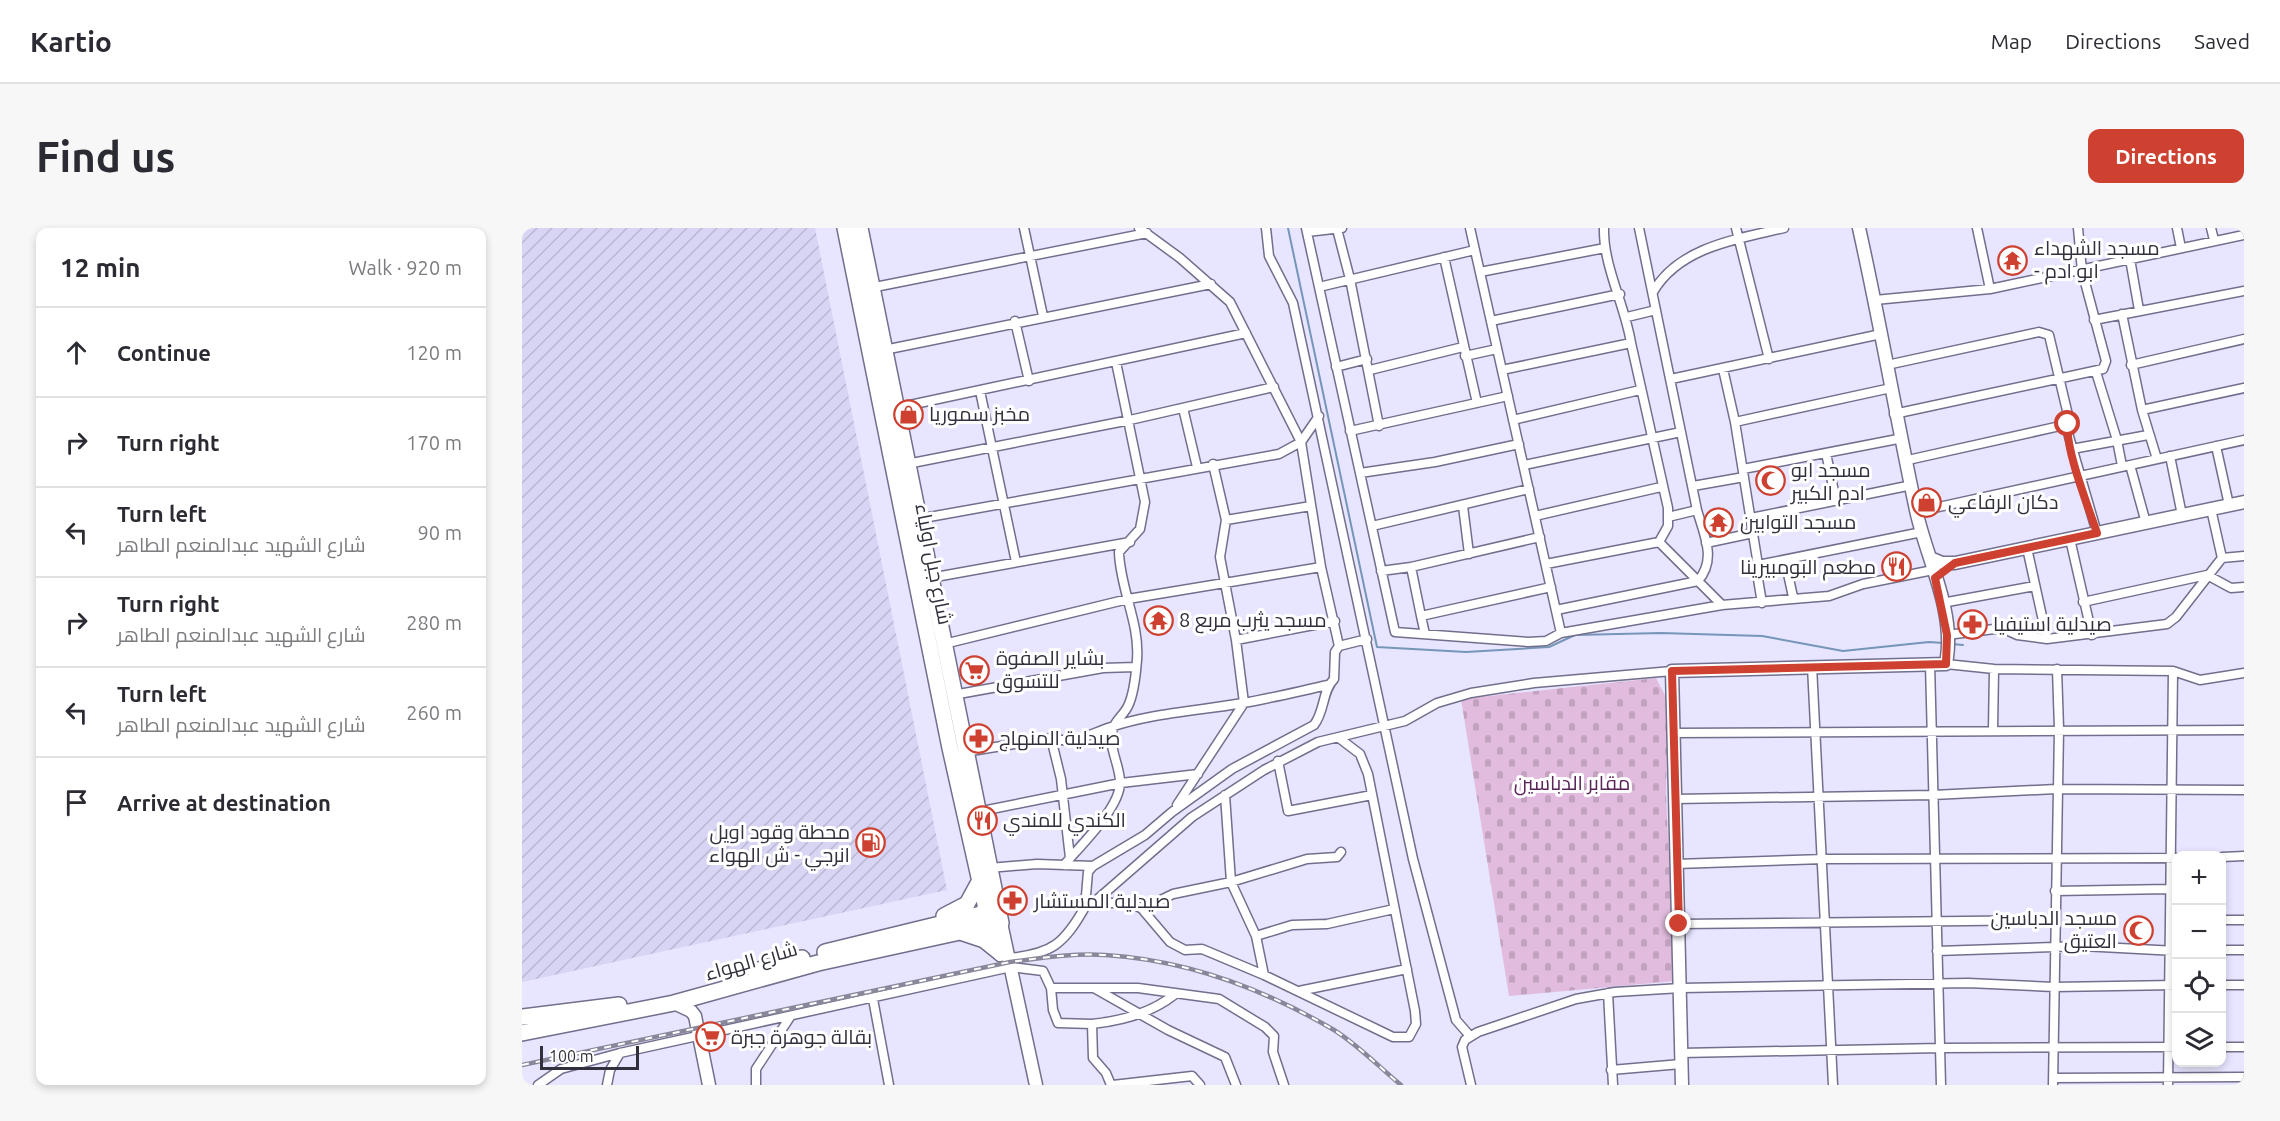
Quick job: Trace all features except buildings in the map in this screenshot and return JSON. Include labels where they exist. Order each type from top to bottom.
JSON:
[{"type":"highway","name":"شارع جبل اولياء","points":[[858,228],[865,289],[979,882],[994,914]]},
{"type":"highway","name":"شارع جبل اولياء","points":[[865,289],[884,350],[896,408],[989,868],[994,914]]},
{"type":"highway","points":[[920,928],[966,904],[979,882]]},
{"type":"highway","name":"شارع الهواء","points":[[522,1017],[621,1005],[710,984],[779,963],[920,928],[981,914],[994,914]]},
{"type":"highway","name":"شارع الهواء","points":[[522,1033],[674,1003],[818,963],[960,933],[994,914]]},
{"type":"highway","points":[[960,933],[984,940],[1006,962]]},
{"type":"street","points":[[1024,228],[1043,316]]},
{"type":"street","points":[[1266,228],[1269,256],[1293,303],[1413,859],[1456,1020],[1470,1036]]},
{"type":"street","points":[[1471,228],[1561,633]]},
{"type":"street","points":[[1546,564],[1659,542],[1668,526],[1627,317],[1605,248],[1605,228]]},
{"type":"street","points":[[1639,228],[1694,486],[1697,510],[1710,554],[1698,581]]},
{"type":"street","points":[[1737,228],[1769,359]]},
{"type":"street","points":[[1653,292],[1678,263],[1738,239],[1784,228]]},
{"type":"street","points":[[1859,228],[1875,300],[1894,414],[1903,438],[1916,512],[1942,603],[1947,635],[1946,664]]},
{"type":"street","points":[[1977,228],[1990,289]]},
{"type":"street","points":[[1894,414],[2103,369],[2106,361],[2082,271],[2078,228]]},
{"type":"street","points":[[2177,228],[2181,248]]},
{"type":"street","points":[[2211,228],[2214,240]]},
{"type":"street","points":[[1379,426],[1370,370],[1339,229],[1306,230],[1395,632],[1537,642],[1561,633],[1722,605],[1762,603],[1793,597],[1829,596],[1863,584],[1955,563],[2244,502]]},
{"type":"street","points":[[865,289],[1031,258],[1143,231],[1211,284],[1230,302],[1301,442],[1321,567],[1339,646],[1333,659],[1334,679],[1328,685],[1320,717],[1314,725],[1232,769],[1172,812],[1145,835],[1093,866],[1088,872],[1089,905]]},
{"type":"street","points":[[1875,300],[1990,289],[2244,235]]},
{"type":"street","points":[[1480,272],[1605,248]]},
{"type":"street","points":[[1318,287],[1475,250]]},
{"type":"street","points":[[1444,257],[1477,403]]},
{"type":"street","points":[[2130,259],[2139,310]]},
{"type":"street","points":[[884,350],[1015,321],[1211,284]]},
{"type":"street","points":[[2094,320],[2244,291]]},
{"type":"street","points":[[1491,321],[1620,294]]},
{"type":"street","points":[[1627,317],[1656,310]]},
{"type":"street","points":[[2122,314],[2148,435],[2157,459]]},
{"type":"street","points":[[1015,321],[1029,381]]},
{"type":"street","points":[[1887,365],[2041,332],[2049,335],[2078,476],[2097,533]]},
{"type":"street","points":[[896,408],[1246,333]]},
{"type":"street","points":[[1671,379],[1881,334]]},
{"type":"street","points":[[2131,364],[2244,339]]},
{"type":"street","points":[[1502,370],[1631,342]]},
{"type":"street","points":[[1370,370],[1464,352],[1497,349]]},
{"type":"street","points":[[1336,367],[1367,359]]},
{"type":"street","points":[[1067,861],[1102,820],[1118,793],[1120,783],[1111,735],[1113,727],[1129,705],[1136,667],[1135,632],[1120,569],[1119,552],[1140,529],[1144,516],[1143,479],[1116,362]]},
{"type":"street","points":[[1722,369],[1735,422],[1762,603]]},
{"type":"street","points":[[2096,372],[2146,523]]},
{"type":"street","points":[[907,464],[1130,420],[1274,387]]},
{"type":"street","points":[[1735,422],[1891,388]]},
{"type":"street","points":[[2142,410],[2244,388]]},
{"type":"street","points":[[1513,420],[1640,390]]},
{"type":"street","points":[[980,391],[1016,562]]},
{"type":"street","points":[[1350,431],[1508,396]]},
{"type":"street","points":[[1183,408],[1197,467]]},
{"type":"street","points":[[918,519],[1279,453],[1301,442],[1319,416]]},
{"type":"street","points":[[1908,460],[2068,424]]},
{"type":"street","points":[[1524,465],[1681,432]]},
{"type":"street","points":[[2072,449],[2148,435]]},
{"type":"street","points":[[1694,486],[1826,453],[1903,438]]},
{"type":"street","points":[[1916,512],[2244,441]]},
{"type":"street","points":[[1360,473],[1435,462],[1519,444]]},
{"type":"street","points":[[2216,446],[2229,505]]},
{"type":"street","points":[[1826,453],[1836,501]]},
{"type":"street","points":[[2170,456],[2182,515]]},
{"type":"street","points":[[1172,812],[1244,703],[1236,640],[1223,583],[1220,551],[1226,520],[1213,464]]},
{"type":"street","points":[[1751,518],[1912,485]]},
{"type":"street","points":[[1535,516],[1661,487]]},
{"type":"street","points":[[1372,526],[1529,489]]},
{"type":"street","points":[[1226,520],[1311,506]]},
{"type":"street","points":[[1463,506],[1469,554]]},
{"type":"street","points":[[2211,509],[2222,558]]},
{"type":"street","points":[[1668,517],[1697,510]]},
{"type":"street","points":[[1758,565],[1922,532]]},
{"type":"street","points":[[1706,543],[1753,533]]},
{"type":"street","points":[[1382,571],[1411,567],[1540,537]]},
{"type":"street","points":[[2070,539],[2092,635]]},
{"type":"street","points":[[930,578],[1130,542]]},
{"type":"street","points":[[1659,542],[1722,605]]},
{"type":"street","points":[[2027,548],[2047,639]]},
{"type":"street","points":[[1947,635],[2002,628],[2017,635],[2047,639],[2166,624],[2176,617],[2222,558],[2244,556]]},
{"type":"street","points":[[1785,560],[1793,597]]},
{"type":"street","points":[[1932,569],[1942,563],[1955,563]]},
{"type":"street","points":[[944,644],[1128,599],[1321,567]]},
{"type":"street","points":[[1411,567],[1425,634]]},
{"type":"street","points":[[2084,602],[2207,575],[2231,588],[2244,587]]},
{"type":"street","points":[[1556,610],[1698,581]]},
{"type":"street","points":[[1942,603],[2035,586]]},
{"type":"street","points":[[1421,616],[1551,587]]},
{"type":"street","points":[[1236,640],[1335,621]]},
{"type":"street","points":[[1339,646],[1367,639]]},
{"type":"street","points":[[1930,664],[1941,1085]]},
{"type":"street","points":[[537,1085],[561,1069],[700,1031],[790,1017],[873,999],[1030,956],[1062,942],[1089,905],[1180,827],[1278,761],[1317,742],[1414,718],[1437,702],[1471,693],[1534,683],[1672,671],[1812,666],[1946,664],[1994,669],[2173,671],[2200,680],[2244,673]]},
{"type":"street","points":[[1812,666],[1818,731],[1833,1085]]},
{"type":"street","points":[[953,695],[1103,668],[1136,667]]},
{"type":"street","points":[[1993,730],[1994,669]]},
{"type":"street","points":[[2057,669],[2059,729],[2056,789],[2053,1082],[2168,1081],[2244,1077]]},
{"type":"street","points":[[1672,671],[1682,1085]]},
{"type":"street","points":[[2173,671],[2174,730],[2171,790],[2173,851]]},
{"type":"street","points":[[964,752],[1051,738],[1072,740],[1151,716],[1244,703],[1328,685]]},
{"type":"street","points":[[1672,733],[2059,729],[2244,730]]},
{"type":"street","points":[[1051,738],[1061,779],[1067,861]]},
{"type":"street","points":[[1089,905],[1131,902],[1142,909],[1170,942],[1185,950],[1202,949],[1402,1039],[1409,1037],[1416,1024],[1372,795],[1360,754],[1339,738]]},
{"type":"street","points":[[1278,761],[1288,810],[1372,795]]},
{"type":"street","points":[[977,812],[1120,783],[1198,774]]},
{"type":"street","points":[[1674,799],[1933,795],[2056,789],[2244,790]]},
{"type":"street","points":[[1225,795],[1231,882],[1256,936],[1263,975]]},
{"type":"street","points":[[1142,909],[1173,894],[1231,882],[1307,859],[1337,856],[1341,852]]},
{"type":"street","points":[[1676,864],[1824,859],[2056,856],[2172,858]]},
{"type":"street","points":[[2226,857],[2244,856]]},
{"type":"street","points":[[989,868],[1067,861],[1093,866]]},
{"type":"street","points":[[2172,866],[2169,889],[2172,912]]},
{"type":"street","points":[[2055,891],[2169,889]]},
{"type":"street","points":[[1256,936],[1292,925],[1327,924],[1394,909]]},
{"type":"street","points":[[994,914],[1036,1085]]},
{"type":"street","points":[[1679,924],[1936,919],[2055,920]]},
{"type":"street","points":[[2226,920],[2244,920]]},
{"type":"street","points":[[1937,951],[2054,949],[2082,946],[2172,951]]},
{"type":"street","points":[[2226,950],[2244,950]]},
{"type":"street","points":[[1006,962],[1042,971],[1051,988],[1053,1010],[1058,1023],[1092,1024],[1140,1013],[1162,1004],[1174,994]]},
{"type":"street","points":[[1006,962],[1027,1085]]},
{"type":"street","points":[[1298,991],[1407,969]]},
{"type":"street","points":[[1470,1085],[1462,1047],[1470,1036],[1576,999],[1608,993],[1681,988],[1974,983],[2054,987],[2172,985]]},
{"type":"street","points":[[2226,985],[2244,985]]},
{"type":"street","points":[[1051,988],[1138,988],[1219,999],[1265,1027],[1274,1036],[1273,1052],[1284,1085]]},
{"type":"street","points":[[1094,988],[1225,1057],[1236,1085]]},
{"type":"street","points":[[1608,993],[1612,1085]]},
{"type":"street","points":[[709,994],[701,1009],[700,1031],[709,1085]]},
{"type":"street","points":[[873,999],[889,1085]]},
{"type":"street","points":[[674,1003],[691,1011],[700,1031]]},
{"type":"street","points":[[756,1085],[756,1069],[790,1017]]},
{"type":"street","points":[[1092,1024],[1093,1058],[1106,1073],[1112,1085],[1180,1081],[1192,1076],[1200,1085]]},
{"type":"street","points":[[1611,1070],[1681,1058],[1832,1051],[2172,1047],[2168,1081]]},
{"type":"street","points":[[2226,1047],[2244,1047]]},
{"type":"street","points":[[607,1085],[610,1070],[620,1053]]},
{"type":"shaded area","points":[[522,228],[815,228],[947,890],[522,982]]},
{"type":"green space","name":"مقابر الدباسين","points":[[1656,678],[1668,701],[1666,795],[1675,981],[1509,996],[1461,699]]},
{"type":"waterway","points":[[1288,228],[1377,647],[1466,652],[1549,647],[1575,635],[1661,633],[1762,636],[1843,651],[1929,642],[1943,643]]},
{"type":"waterway","points":[[1952,644],[1963,645]]},
{"type":"railway","points":[[522,1065],[1010,962],[1057,956],[1105,955],[1136,958],[1195,970],[1280,1002],[1343,1036],[1401,1085]]},
{"type":"place","name":"مسجد الشهداء - ابو ادم","points":[[2013,260]]},
{"type":"place","name":"مخبز سموريا","points":[[908,414]]},
{"type":"place","name":"مسجد ابو ادم الكبير","points":[[1770,481]]},
{"type":"place","name":"دكان الرفاعي","points":[[1927,502]]},
{"type":"place","name":"مسجد التوابين","points":[[1719,522]]},
{"type":"place","name":"مطعم البومبيرينا","points":[[1897,567]]},
{"type":"place","name":"مسجد يثرب مربع 8","points":[[1158,620]]},
{"type":"place","name":"صيدلية استيفيا","points":[[1972,624]]},
{"type":"place","name":"بشاير الصفوة للتسوق","points":[[975,670]]},
{"type":"place","name":"صيدلية المنهاج","points":[[978,738]]},
{"type":"place","name":"الكندي للمندي","points":[[982,820]]},
{"type":"place","name":"محطة وقود اويل انرجي - ش الهواء","points":[[871,843]]},
{"type":"place","name":"صيدلية المستشار","points":[[1013,901]]},
{"type":"place","name":"مسجد الدباسين العتيق","points":[[2138,930]]},
{"type":"place","name":"بقالة جوهرة جبرة","points":[[710,1037]]},
{"type":"route","points":[[1679,924],[1672,671],[1946,664],[1948,650],[1945,615],[1935,578],[1955,563],[2097,533],[2078,476],[2067,430],[2068,424]]}]
